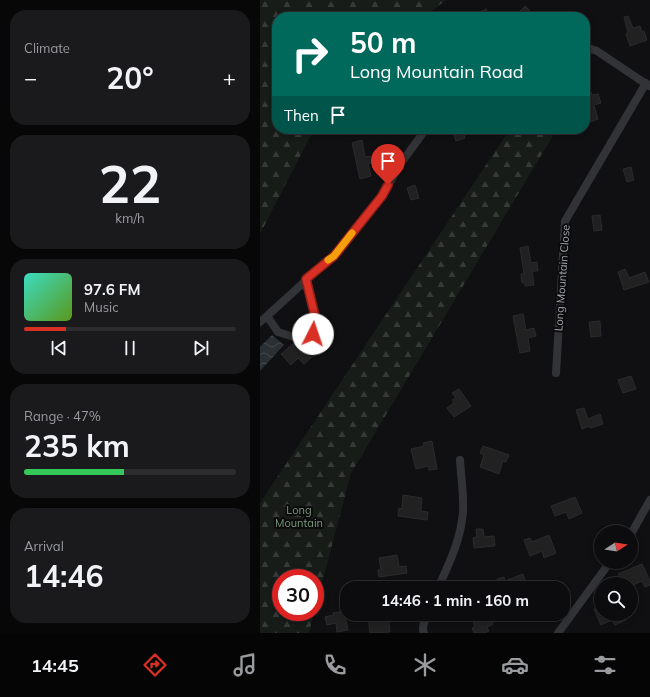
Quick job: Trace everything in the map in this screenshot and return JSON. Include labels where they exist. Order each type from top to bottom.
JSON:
[{"type":"street","points":[[590,49],[597,51],[648,85]]},
{"type":"street","name":"Long Mountain Close","points":[[556,373],[565,221],[648,85]]},
{"type":"street","points":[[260,322],[306,279],[334,256],[382,196],[401,163],[422,134]]},
{"type":"street","points":[[306,279],[314,312],[313,334]]},
{"type":"street","points":[[266,316],[278,332],[304,341]]},
{"type":"street","points":[[441,581],[459,534],[462,512],[460,460]]},
{"type":"street","points":[[636,525],[650,500]]},
{"type":"street","points":[[558,633],[605,569]]},
{"type":"street","points":[[424,633],[423,625],[425,621]]},
{"type":"green space","points":[[260,0],[446,0],[430,12],[272,12],[272,134],[311,134],[260,234]]},
{"type":"green space","name":"Long Mountain","points":[[507,134],[554,134],[351,473],[324,576],[324,569],[272,569],[272,621],[312,621],[309,633],[260,633],[260,503]]},
{"type":"water","points":[[272,335],[284,345],[260,371],[260,347]]},
{"type":"building","points":[[525,6],[531,12],[519,12]]},
{"type":"building","points":[[486,9],[487,12],[479,12]]},
{"type":"building","points":[[628,16],[633,28],[640,26],[642,32],[644,31],[647,40],[630,46],[626,34],[628,33],[624,17]]},
{"type":"building","points":[[590,89],[592,95],[598,94],[601,103],[594,105],[598,119],[590,122]]},
{"type":"building","points":[[454,134],[464,134],[465,138],[456,141]]},
{"type":"building","points":[[362,140],[365,157],[372,156],[373,162],[368,164],[371,176],[360,179],[352,143]]},
{"type":"building","points":[[631,167],[634,180],[627,182],[623,169]]},
{"type":"building","points":[[415,185],[419,198],[411,200],[407,188]]},
{"type":"building","points":[[600,215],[602,230],[594,231],[592,216]]},
{"type":"building","points":[[528,246],[531,263],[537,262],[538,271],[532,271],[534,285],[525,286],[525,283],[522,283],[521,274],[524,274],[520,248]]},
{"type":"building","points":[[625,269],[629,278],[645,272],[649,282],[624,290],[618,272]]},
{"type":"building","points":[[523,314],[526,330],[534,328],[536,336],[528,338],[530,351],[520,353],[513,316]]},
{"type":"building","points":[[600,321],[601,336],[591,337],[589,322]]},
{"type":"building","points":[[322,330],[326,335],[324,337],[329,342],[304,364],[298,358],[291,365],[281,354],[294,343],[302,346],[308,345],[309,338],[303,335],[308,331],[308,336],[313,338]]},
{"type":"building","points":[[631,376],[636,389],[623,393],[618,380]]},
{"type":"building","points":[[459,389],[471,406],[454,417],[447,408],[454,403],[452,400],[456,398],[452,393]]},
{"type":"building","points":[[584,408],[588,419],[600,414],[603,424],[590,428],[589,426],[582,429],[576,410]]},
{"type":"building","points":[[432,441],[437,469],[429,470],[428,466],[416,469],[411,449],[424,446],[423,443]]},
{"type":"building","points":[[483,446],[509,455],[506,462],[503,461],[499,474],[480,467],[484,455],[480,453]]},
{"type":"building","points":[[403,495],[422,498],[421,511],[428,512],[427,520],[398,516],[399,508],[402,509]]},
{"type":"building","points":[[575,497],[582,513],[569,519],[566,512],[555,516],[551,506]]},
{"type":"building","points":[[476,529],[483,529],[484,537],[494,536],[495,546],[474,548],[473,538],[477,537]]},
{"type":"building","points":[[549,535],[556,553],[544,558],[542,551],[530,556],[524,540],[530,538],[532,542]]},
{"type":"building","points":[[397,555],[399,567],[406,566],[407,573],[379,577],[378,570],[381,569],[379,558]]},
{"type":"building","points":[[642,564],[650,581],[650,585],[645,587],[642,581],[638,583],[638,577],[620,577],[618,574],[630,569],[638,569],[638,566]]},
{"type":"building","points":[[523,574],[526,581],[505,581]]},
{"type":"building","points":[[504,577],[505,581],[498,581],[497,579]]},
{"type":"building","points":[[340,612],[340,621],[346,621],[348,630],[337,632],[336,623],[327,625],[325,617],[334,615],[333,613]]},
{"type":"building","points":[[369,621],[389,621],[390,632],[370,633]]},
{"type":"building","points":[[473,621],[492,621],[493,624],[487,627],[489,631],[485,633],[474,633],[472,628],[475,627]]},
{"type":"building","points":[[599,621],[610,621],[601,625]]},
{"type":"building","points":[[613,621],[624,621],[615,625]]},
{"type":"slow traffic","points":[[328,260],[334,256],[352,233]]},
{"type":"route","points":[[313,334],[314,312],[306,279],[334,256],[382,196],[388,185]]}]
